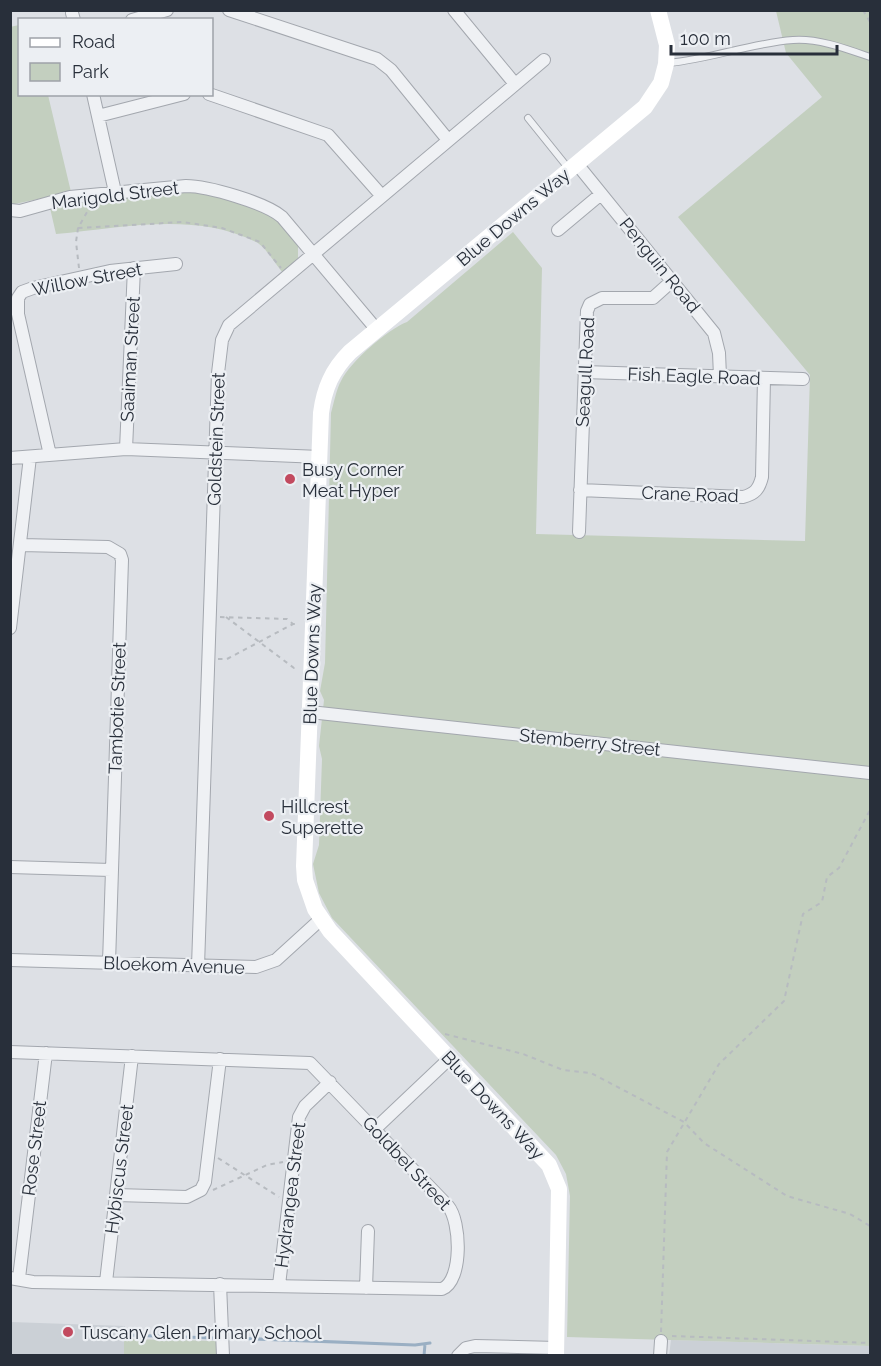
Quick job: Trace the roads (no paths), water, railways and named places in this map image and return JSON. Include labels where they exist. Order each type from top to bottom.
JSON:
[{"type":"street","points":[[139,18],[167,10]]},
{"type":"street","points":[[229,10],[267,16],[377,59],[391,70],[448,140]]},
{"type":"street","points":[[454,10],[515,84]]},
{"type":"street","name":"Blue Downs Way","points":[[557,1352],[560,1224],[559,1189],[555,1176],[549,1165],[321,920],[309,895],[304,866],[321,413],[326,387],[339,363],[645,107],[661,83],[666,64],[667,45],[658,10]]},
{"type":"street","name":"Goldstein Street","points":[[198,966],[218,373],[224,333],[229,325],[287,274],[544,60]]},
{"type":"street","points":[[213,95],[328,135],[381,195]]},
{"type":"street","points":[[93,96],[115,192]]},
{"type":"street","points":[[98,116],[176,96]]},
{"type":"street","name":"Penguin Road","points":[[574,167],[601,194],[714,333],[719,353],[720,376]]},
{"type":"street","name":"Marigold Street","points":[[10,210],[115,192],[186,186],[204,188],[275,212],[378,330]]},
{"type":"street","points":[[558,230],[601,194]]},
{"type":"street","name":"Willow Street","points":[[50,455],[16,303],[22,292],[81,276],[176,264]]},
{"type":"street","name":"Saaiman Street","points":[[126,449],[134,268]]},
{"type":"street","name":"Seagull Road","points":[[579,532],[585,317],[590,304],[602,298],[653,298],[672,280]]},
{"type":"street","name":"Fish Eagle Road","points":[[584,372],[803,379]]},
{"type":"street","name":"Crane Road","points":[[580,490],[743,497],[751,495],[757,490],[762,477],[764,378]]},
{"type":"street","points":[[10,458],[126,449],[320,457]]},
{"type":"street","points":[[10,628],[30,457]]},
{"type":"street","name":"Tambotie Street","points":[[21,545],[108,547],[120,554],[123,560],[109,963]]},
{"type":"street","name":"Stemberry Street","points":[[309,712],[870,773]]},
{"type":"street","points":[[10,867],[111,870]]},
{"type":"street","name":"Bloekom Avenue","points":[[10,960],[250,968],[270,964],[321,920]]},
{"type":"street","name":"Goldbel Street","points":[[10,1052],[306,1062],[314,1065],[452,1210],[457,1226],[453,1282],[442,1289],[33,1282],[15,1278]]},
{"type":"street","name":"Rose Street","points":[[15,1278],[46,1053]]},
{"type":"street","name":"Hybiscus Street","points":[[106,1282],[132,1056]]},
{"type":"street","points":[[375,1129],[450,1058]]},
{"type":"street","points":[[116,1195],[191,1197],[198,1194],[204,1186],[220,1059]]},
{"type":"street","name":"Hydrangea Street","points":[[279,1285],[301,1113],[330,1082]]},
{"type":"street","points":[[366,1288],[368,1231]]},
{"type":"street","points":[[220,1284],[223,1356]]},
{"type":"street","points":[[660,1356],[661,1341]]},
{"type":"street","points":[[458,1356],[466,1348],[475,1346],[557,1352]]},
{"type":"lane","points":[[666,64],[706,59],[795,40],[845,48],[870,57]]},
{"type":"lane","points":[[528,118],[574,167]]},
{"type":"waterway","points":[[126,1335],[214,1338]]},
{"type":"waterway","points":[[231,1338],[415,1345],[430,1343]]},
{"type":"waterway","points":[[424,1356],[425,1344]]},
{"type":"place","name":"Busy Corner Meat Hyper","points":[[290,479]]},
{"type":"place","name":"Hillcrest Superette","points":[[269,816]]},
{"type":"place","name":"Tuscany Glen Primary School","points":[[68,1332]]}]
